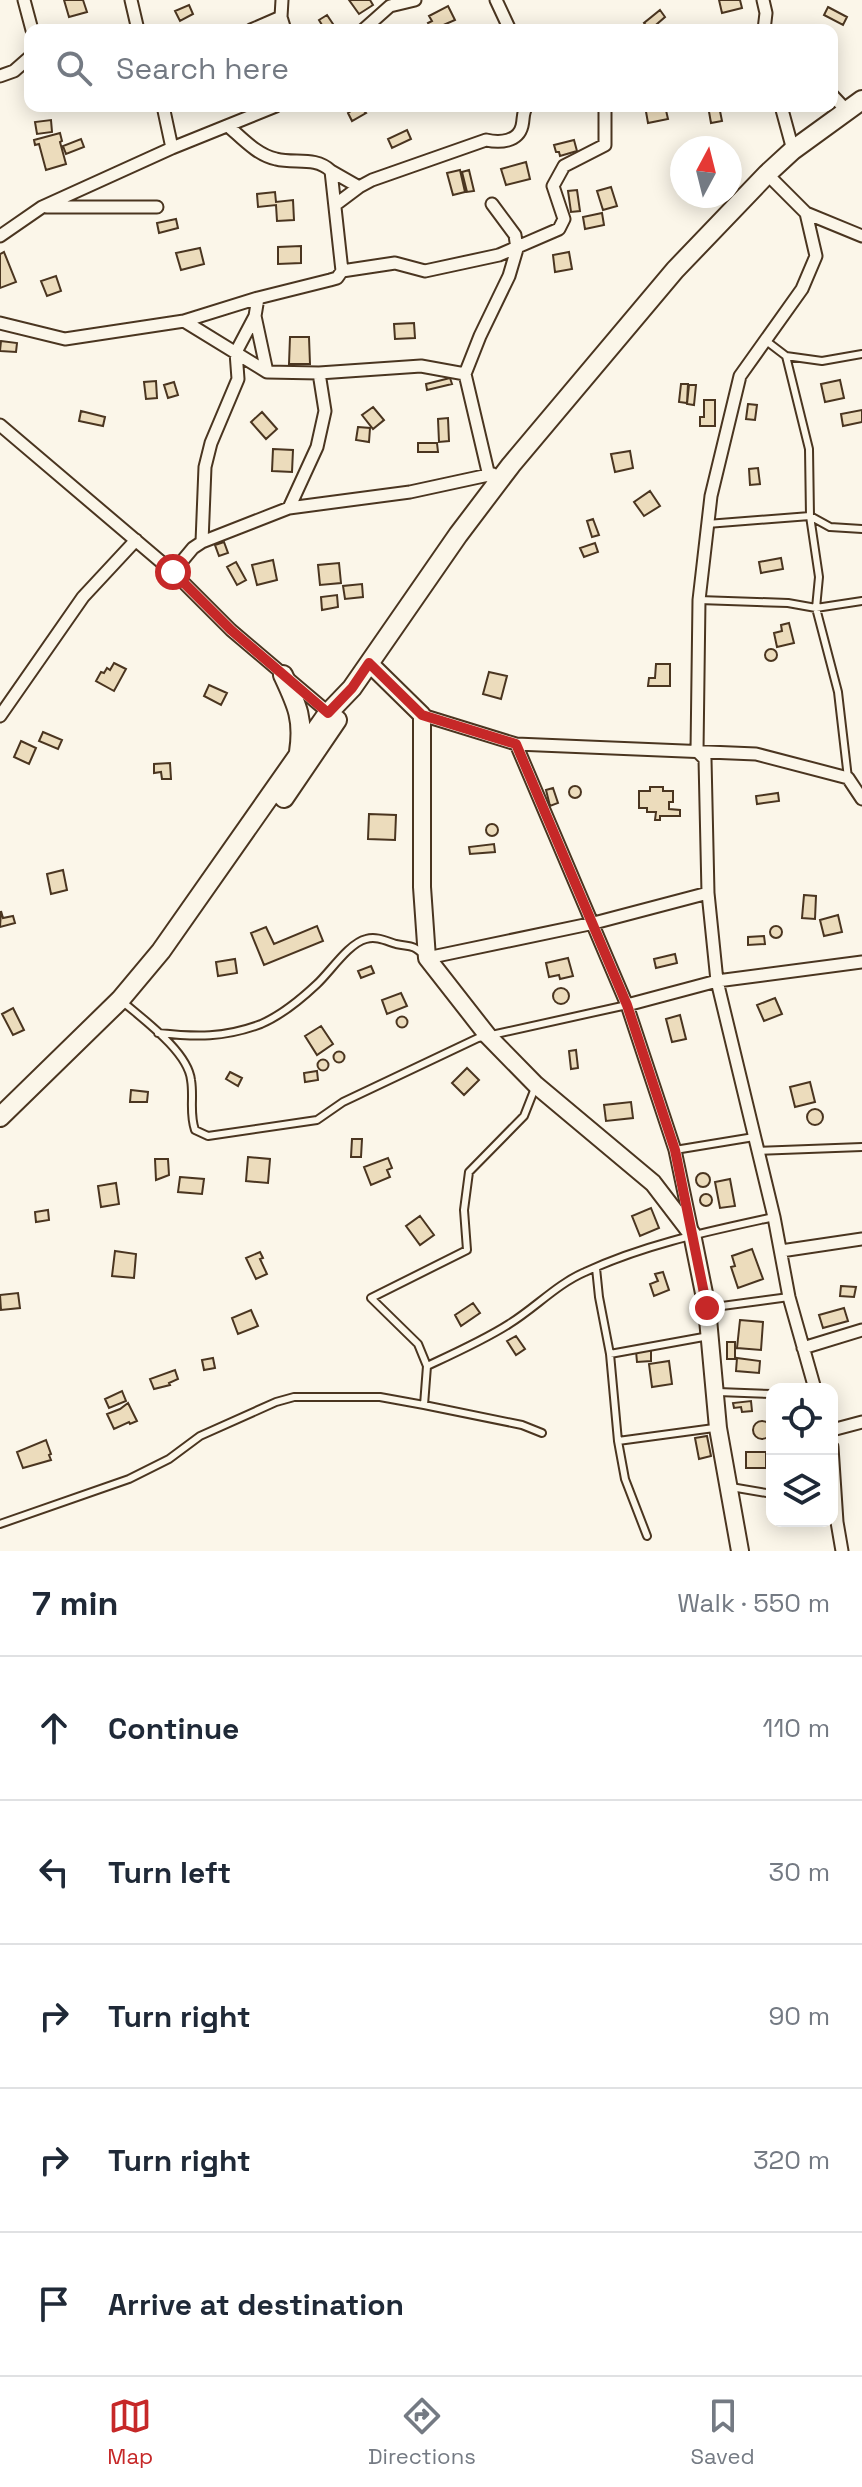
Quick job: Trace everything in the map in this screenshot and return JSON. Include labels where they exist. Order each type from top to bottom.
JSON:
[{"type":"main road","points":[[189,913],[209,896],[237,862],[369,663],[511,465],[675,270],[793,150],[854,106]]},
{"type":"main road","points":[[283,675],[300,711],[302,729],[298,755]]},
{"type":"main road","points":[[0,1117],[120,1000],[189,913],[298,755],[333,716]]},
{"type":"street","points":[[24,0],[30,24]]},
{"type":"street","points":[[131,0],[137,24]]},
{"type":"street","points":[[282,0],[283,24]]},
{"type":"street","points":[[370,24],[390,6],[415,0]]},
{"type":"street","points":[[496,0],[507,24]]},
{"type":"street","points":[[763,0],[765,24]]},
{"type":"street","points":[[265,24],[281,17]]},
{"type":"street","points":[[0,76],[14,71],[24,62]]},
{"type":"street","points":[[164,112],[172,148]]},
{"type":"street","points":[[0,236],[42,207],[172,148],[262,112]]},
{"type":"street","points":[[335,205],[372,180],[486,140],[512,139],[522,127],[523,112]]},
{"type":"street","points":[[342,271],[395,263],[425,271],[517,249],[559,229],[564,219],[553,186],[564,166],[605,145],[605,112]]},
{"type":"street","points":[[783,112],[793,150]]},
{"type":"street","points":[[228,126],[259,152],[277,160],[305,160],[326,166],[359,187]]},
{"type":"street","points":[[0,323],[65,339],[184,321],[337,278],[342,271],[331,171]]},
{"type":"street","points":[[767,174],[806,213],[862,236]]},
{"type":"street","points":[[489,476],[465,374],[509,276],[517,249],[515,235],[492,204]]},
{"type":"street","points":[[42,207],[157,207]]},
{"type":"street","points":[[806,213],[816,256],[802,289],[740,376],[711,496],[699,600],[697,751],[705,759],[708,893],[717,981],[774,1217],[789,1297],[813,1383]]},
{"type":"street","points":[[202,542],[205,467],[211,443],[238,379],[236,352],[255,316],[258,298]]},
{"type":"street","points":[[255,316],[267,372]]},
{"type":"street","points":[[184,321],[267,372],[319,373],[421,366],[465,374]]},
{"type":"street","points":[[289,508],[317,447],[325,411],[319,373]]},
{"type":"street","points":[[0,425],[173,572],[231,630],[333,716]]},
{"type":"street","points":[[173,572],[202,542],[289,508],[410,492],[489,476],[511,465]]},
{"type":"street","points":[[0,716],[83,597],[136,540]]},
{"type":"street","points":[[369,663],[422,715],[516,744],[756,754],[848,778],[862,777]]},
{"type":"street","points":[[422,715],[422,887],[427,958],[488,1036],[536,1085],[653,1183],[692,1234]]},
{"type":"street","points":[[516,744],[627,1005],[675,1150],[707,1308],[718,1428],[740,1551]]},
{"type":"street","points":[[848,778],[862,799]]},
{"type":"street","points":[[427,958],[594,923],[708,893]]},
{"type":"street","points":[[627,1005],[717,981],[862,962]]},
{"type":"street","points":[[781,1251],[862,1239]]},
{"type":"street","points":[[803,1348],[862,1330]]},
{"type":"street","points":[[838,1428],[862,1422]]},
{"type":"street","points":[[838,1527],[842,1551]]},
{"type":"lane","points":[[766,13],[773,0]]},
{"type":"lane","points":[[765,340],[786,356],[822,361],[862,354]]},
{"type":"lane","points":[[786,356],[809,449],[810,516],[819,577],[816,608],[838,692],[848,778]]},
{"type":"lane","points":[[707,524],[810,516],[830,527],[862,529]]},
{"type":"lane","points":[[699,600],[788,603],[816,608],[862,601]]},
{"type":"lane","points":[[158,1033],[203,1037],[261,1024],[285,1011],[317,984],[354,944],[366,939],[378,938],[414,946],[427,958]]},
{"type":"lane","points":[[120,1000],[183,1059],[191,1076],[191,1119],[195,1130],[208,1136],[317,1120],[343,1102],[478,1038],[627,1005]]},
{"type":"lane","points":[[424,1405],[427,1366],[418,1344],[371,1298],[467,1250],[464,1210],[469,1172],[524,1116],[536,1085]]},
{"type":"lane","points":[[675,1150],[754,1137]]},
{"type":"lane","points":[[758,1151],[862,1147]]},
{"type":"lane","points":[[427,1366],[509,1324],[570,1280],[635,1251],[692,1234],[774,1217]]},
{"type":"lane","points":[[596,1268],[625,1479],[647,1536]]},
{"type":"lane","points":[[707,1308],[789,1297]]},
{"type":"lane","points":[[610,1354],[709,1336]]},
{"type":"lane","points":[[714,1392],[766,1394]]},
{"type":"lane","points":[[0,1524],[129,1479],[169,1459],[200,1436],[294,1397],[380,1397],[522,1425],[542,1433]]},
{"type":"lane","points":[[618,1441],[718,1428]]},
{"type":"lane","points":[[728,1486],[766,1493]]},
{"type":"building","points":[[64,0],[83,0],[87,12],[69,17]]},
{"type":"building","points":[[349,0],[370,0],[373,5],[359,14]]},
{"type":"building","points":[[719,0],[740,0],[742,8],[722,13]]},
{"type":"building","points":[[189,5],[193,14],[180,21],[175,11]]},
{"type":"building","points":[[448,6],[455,20],[446,24],[429,24],[432,21],[429,16]]},
{"type":"building","points":[[828,7],[847,17],[843,25],[824,15]]},
{"type":"building","points":[[660,10],[665,17],[657,24],[644,23]]},
{"type":"building","points":[[327,15],[333,24],[321,24],[319,20]]},
{"type":"building","points":[[365,112],[366,113],[352,121],[348,113]]},
{"type":"building","points":[[646,112],[666,112],[668,119],[648,123]]},
{"type":"building","points":[[709,112],[720,112],[722,121],[711,123]]},
{"type":"building","points":[[51,120],[52,132],[37,134],[35,122]]},
{"type":"building","points":[[407,130],[411,139],[392,148],[388,139]]},
{"type":"building","points":[[60,133],[66,164],[46,170],[39,144],[35,145],[34,140]]},
{"type":"building","points":[[81,139],[84,147],[66,154],[63,146]]},
{"type":"building","points":[[574,140],[577,151],[560,156],[556,152],[554,145]]},
{"type":"building","points":[[526,162],[530,179],[506,185],[501,169]]},
{"type":"building","points":[[460,170],[465,192],[453,195],[447,173]]},
{"type":"building","points":[[469,170],[474,191],[467,192],[462,172]]},
{"type":"building","points":[[611,187],[617,206],[603,210],[597,191]]},
{"type":"building","points":[[577,190],[580,211],[571,212],[568,191]]},
{"type":"building","points":[[275,192],[276,202],[293,200],[294,220],[277,221],[276,205],[258,207],[257,194]]},
{"type":"building","points":[[602,213],[604,225],[585,229],[583,217]]},
{"type":"building","points":[[176,219],[178,228],[159,233],[157,223]]},
{"type":"building","points":[[301,246],[301,263],[278,264],[278,247]]},
{"type":"building","points":[[200,248],[204,264],[181,270],[176,253]]},
{"type":"building","points":[[4,252],[16,282],[0,288],[0,254]]},
{"type":"building","points":[[569,252],[572,269],[555,272],[553,255]]},
{"type":"building","points":[[56,276],[61,291],[47,296],[41,281]]},
{"type":"building","points":[[414,323],[415,338],[395,339],[394,324]]},
{"type":"building","points":[[290,337],[309,337],[310,364],[289,364]]},
{"type":"building","points":[[1,341],[17,343],[16,352],[0,351]]},
{"type":"building","points":[[450,378],[452,384],[427,390],[426,384]]},
{"type":"building","points":[[840,380],[844,398],[825,402],[821,384]]},
{"type":"building","points":[[156,381],[157,398],[146,399],[144,382]]},
{"type":"building","points":[[174,382],[178,395],[168,398],[164,385]]},
{"type":"building","points":[[681,384],[688,384],[687,403],[679,402]]},
{"type":"building","points":[[689,385],[696,385],[694,405],[687,404]]},
{"type":"building","points":[[704,400],[715,400],[715,426],[700,426],[700,417],[704,417]]},
{"type":"building","points":[[748,404],[757,405],[755,420],[746,419]]},
{"type":"building","points":[[373,407],[384,420],[373,429],[362,415]]},
{"type":"building","points":[[862,410],[862,422],[843,426],[841,414]]},
{"type":"building","points":[[81,411],[105,417],[103,426],[79,421]]},
{"type":"building","points":[[262,412],[277,429],[266,439],[251,422]]},
{"type":"building","points":[[448,418],[449,441],[439,442],[438,419]]},
{"type":"building","points":[[358,427],[370,428],[369,442],[356,440]]},
{"type":"building","points":[[418,443],[437,443],[438,452],[418,452]]},
{"type":"building","points":[[273,449],[293,450],[292,472],[272,471]]},
{"type":"building","points":[[630,451],[633,468],[615,472],[611,454]]},
{"type":"building","points":[[758,468],[760,484],[750,485],[749,469]]},
{"type":"building","points":[[650,491],[660,506],[644,516],[634,502]]},
{"type":"building","points":[[593,519],[599,535],[592,537],[587,521]]},
{"type":"building","points":[[224,542],[228,553],[219,556],[215,545]]},
{"type":"building","points":[[595,543],[598,552],[584,557],[580,548]]},
{"type":"building","points":[[781,558],[783,569],[761,573],[759,562]]},
{"type":"building","points":[[273,560],[277,580],[257,585],[252,565]]},
{"type":"building","points":[[236,562],[246,580],[237,585],[227,567]]},
{"type":"building","points":[[339,563],[341,583],[320,585],[318,565]]},
{"type":"building","points":[[362,584],[363,597],[345,599],[343,586]]},
{"type":"building","points":[[337,595],[338,607],[322,610],[321,597]]},
{"type":"building","points":[[789,623],[794,643],[777,647],[774,633],[782,631],[781,625]]},
{"type":"building","points":[[771,649],[777,655],[771,661],[765,655]]},
{"type":"building","points":[[114,663],[126,669],[114,691],[96,681],[101,672],[104,673],[107,668],[110,670]]},
{"type":"building","points":[[656,664],[670,664],[670,686],[648,686],[649,678],[655,678]]},
{"type":"building","points":[[489,672],[507,676],[501,699],[483,694]]},
{"type":"building","points":[[209,685],[227,693],[221,705],[204,696]]},
{"type":"building","points":[[43,732],[62,740],[58,749],[39,741]]},
{"type":"building","points":[[21,741],[36,748],[29,764],[14,757]]},
{"type":"building","points":[[170,763],[171,779],[162,779],[161,772],[154,773],[154,764]]},
{"type":"building","points":[[575,786],[581,792],[575,798],[569,792]]},
{"type":"building","points":[[650,787],[673,791],[669,809],[680,810],[680,816],[660,816],[660,820],[655,820],[656,812],[639,808],[639,791],[650,791]]},
{"type":"building","points":[[553,788],[558,803],[550,806],[546,790]]},
{"type":"building","points":[[778,793],[779,801],[757,804],[756,796]]},
{"type":"building","points":[[369,814],[396,815],[395,840],[368,839]]},
{"type":"building","points":[[487,825],[497,825],[497,835],[487,835]]},
{"type":"building","points":[[494,844],[495,852],[470,854],[469,847]]},
{"type":"building","points":[[63,870],[67,890],[51,894],[47,874]]},
{"type":"building","points":[[804,895],[816,896],[815,919],[802,918]]},
{"type":"building","points":[[1,911],[3,918],[13,916],[15,923],[0,927]]},
{"type":"building","points":[[838,915],[842,932],[824,936],[820,920]]},
{"type":"building","points":[[317,926],[323,941],[264,965],[251,933],[266,927],[274,944]]},
{"type":"building","points":[[776,926],[782,932],[776,938],[770,932]]},
{"type":"building","points":[[764,936],[765,944],[748,945],[748,937]]},
{"type":"building","points":[[675,954],[677,963],[656,968],[654,959]]},
{"type":"building","points":[[568,958],[573,976],[560,979],[559,975],[549,977],[546,963]]},
{"type":"building","points":[[235,959],[237,973],[218,976],[216,962]]},
{"type":"building","points":[[371,966],[374,973],[361,978],[358,971]]},
{"type":"building","points":[[561,988],[567,990],[567,1002],[561,1004],[555,1002],[553,996],[555,990]]},
{"type":"building","points":[[401,993],[407,1006],[387,1014],[382,1000]]},
{"type":"building","points":[[775,998],[782,1014],[764,1021],[757,1005]]},
{"type":"building","points":[[13,1008],[24,1030],[13,1035],[2,1014]]},
{"type":"building","points":[[680,1015],[686,1039],[672,1042],[666,1019]]},
{"type":"building","points":[[402,1016],[408,1022],[402,1028],[396,1022]]},
{"type":"building","points":[[321,1026],[333,1044],[317,1055],[305,1036]]},
{"type":"building","points":[[576,1050],[578,1068],[571,1069],[569,1051]]},
{"type":"building","points":[[339,1051],[345,1057],[339,1063],[333,1057]]},
{"type":"building","points":[[323,1059],[329,1065],[323,1071],[317,1065]]},
{"type":"building","points":[[467,1068],[479,1080],[464,1095],[452,1083]]},
{"type":"building","points":[[317,1071],[318,1080],[305,1082],[304,1073]]},
{"type":"building","points":[[230,1072],[242,1078],[238,1086],[226,1079]]},
{"type":"building","points":[[810,1082],[815,1102],[795,1107],[790,1087]]},
{"type":"building","points":[[131,1090],[148,1092],[147,1102],[130,1102]]},
{"type":"building","points":[[631,1102],[633,1118],[606,1121],[604,1105]]},
{"type":"building","points":[[812,1109],[818,1109],[823,1117],[821,1123],[812,1125],[807,1120],[807,1114]]},
{"type":"building","points":[[352,1139],[362,1139],[361,1157],[351,1157]]},
{"type":"building","points":[[248,1157],[270,1159],[268,1183],[246,1181]]},
{"type":"building","points":[[388,1158],[392,1168],[387,1170],[390,1177],[371,1185],[364,1167]]},
{"type":"building","points":[[155,1159],[168,1159],[169,1175],[156,1180]]},
{"type":"building","points":[[703,1173],[710,1180],[703,1187],[696,1180]]},
{"type":"building","points":[[180,1177],[204,1179],[202,1194],[178,1192]]},
{"type":"building","points":[[730,1179],[735,1206],[720,1208],[715,1182]]},
{"type":"building","points":[[116,1183],[119,1204],[101,1207],[98,1186]]},
{"type":"building","points":[[706,1194],[712,1200],[706,1206],[700,1200]]},
{"type":"building","points":[[651,1208],[659,1228],[640,1236],[632,1216]]},
{"type":"building","points":[[48,1210],[49,1220],[36,1222],[35,1212]]},
{"type":"building","points":[[420,1216],[434,1235],[420,1245],[406,1226]]},
{"type":"building","points":[[752,1249],[763,1279],[738,1288],[731,1267],[735,1266],[732,1256]]},
{"type":"building","points":[[115,1251],[136,1254],[134,1278],[112,1276]]},
{"type":"building","points":[[260,1252],[267,1274],[256,1279],[246,1258]]},
{"type":"building","points":[[663,1272],[669,1290],[654,1296],[650,1284],[658,1281],[655,1274]]},
{"type":"building","points":[[841,1286],[856,1287],[854,1297],[840,1296]]},
{"type":"building","points":[[18,1293],[20,1308],[1,1310],[0,1295]]},
{"type":"building","points":[[473,1303],[480,1313],[461,1326],[455,1315]]},
{"type":"building","points":[[844,1308],[848,1321],[823,1328],[819,1315]]},
{"type":"building","points":[[251,1310],[258,1326],[238,1334],[232,1318]]},
{"type":"building","points":[[740,1320],[763,1322],[761,1350],[737,1348]]},
{"type":"building","points":[[516,1336],[525,1349],[516,1355],[507,1341]]},
{"type":"building","points":[[727,1342],[735,1342],[735,1359],[727,1359]]},
{"type":"building","points":[[651,1350],[651,1361],[637,1362],[636,1351]]},
{"type":"building","points":[[213,1358],[215,1368],[204,1370],[202,1360]]},
{"type":"building","points":[[737,1358],[760,1361],[759,1373],[736,1371]]},
{"type":"building","points":[[669,1361],[672,1384],[652,1387],[649,1364]]},
{"type":"building","points":[[175,1370],[178,1379],[170,1385],[154,1389],[150,1379]]},
{"type":"building","points":[[122,1391],[126,1401],[109,1408],[105,1399]]},
{"type":"building","points":[[751,1401],[752,1411],[742,1412],[741,1407],[734,1408],[733,1403]]},
{"type":"building","points":[[128,1403],[137,1421],[114,1429],[107,1414]]},
{"type":"building","points":[[759,1422],[765,1422],[766,1437],[762,1439],[753,1430]]},
{"type":"building","points":[[707,1436],[711,1456],[699,1459],[695,1438]]},
{"type":"building","points":[[46,1440],[51,1460],[23,1468],[17,1452]]},
{"type":"building","points":[[746,1452],[766,1452],[766,1468],[746,1468]]},
{"type":"route","points":[[173,572],[231,630],[328,713],[352,688],[369,663],[422,715],[516,744],[627,1005],[675,1150],[707,1308]]}]
